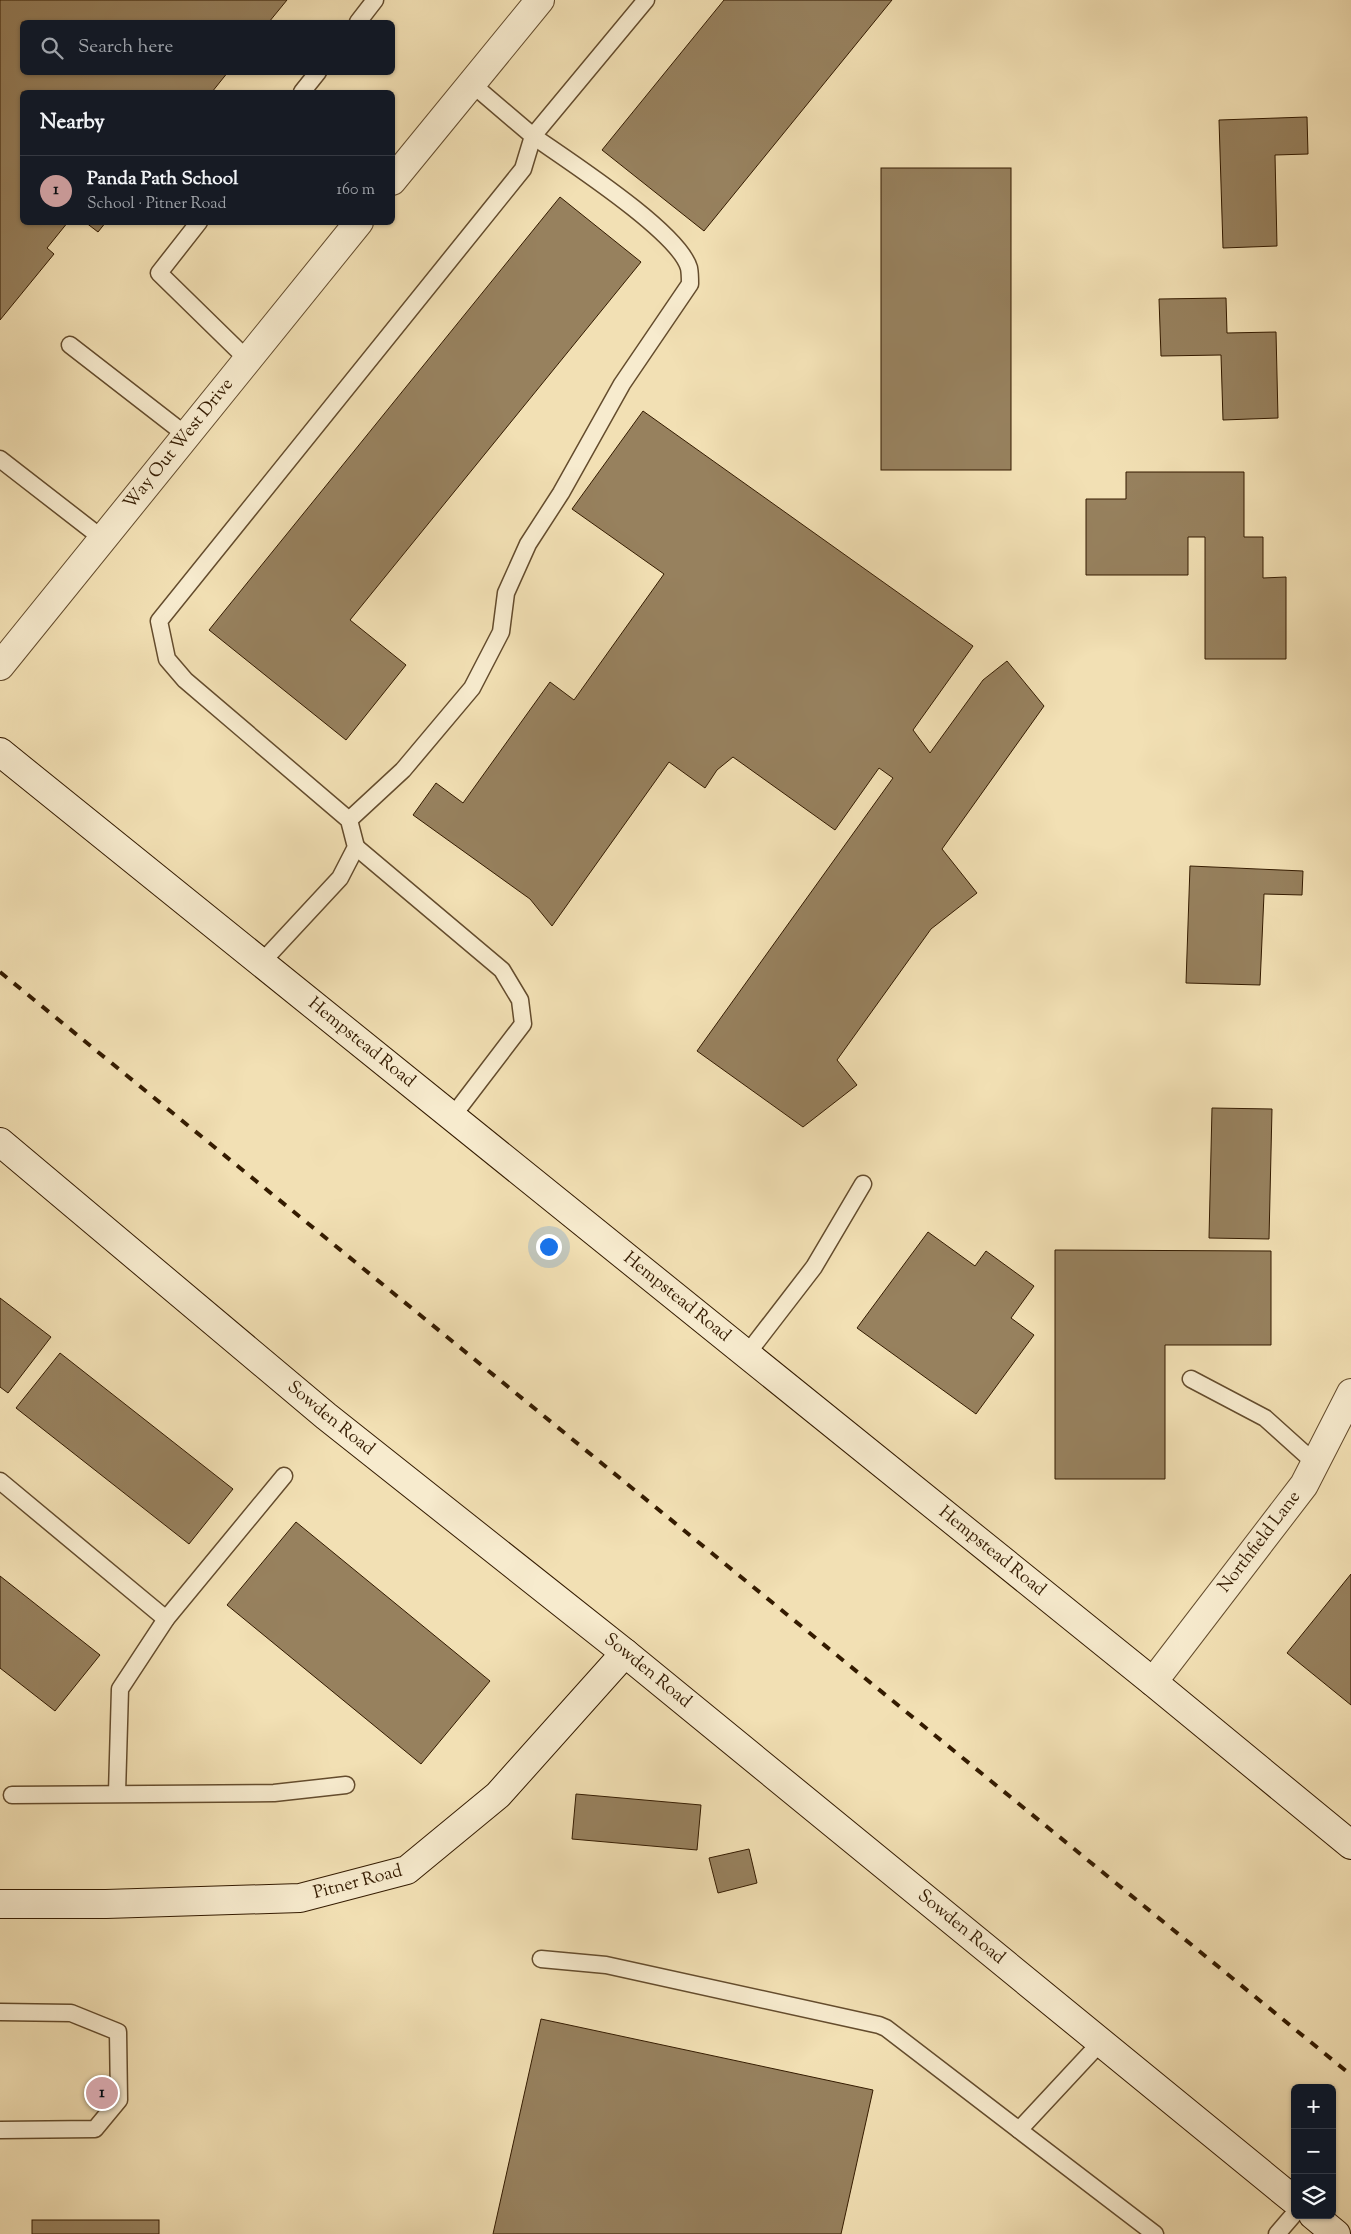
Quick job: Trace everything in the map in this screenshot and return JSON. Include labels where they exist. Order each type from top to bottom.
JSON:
[{"type":"street","points":[[395,177],[540,0]]},
{"type":"street","name":"Way Out West Drive","points":[[0,666],[357,225]]},
{"type":"street","name":"Hempstead Road","points":[[0,752],[1153,1682],[1351,1845]]},
{"type":"street","name":"Sowden Road","points":[[0,1142],[326,1416],[625,1653],[1291,2198]]},
{"type":"street","name":"Northfield Lane","points":[[1153,1682],[1304,1485],[1351,1392]]},
{"type":"street","name":"Pitner Road","points":[[0,1904],[106,1904],[300,1898],[407,1870],[498,1795],[625,1653]]},
{"type":"street","points":[[1317,2219],[1336,2234]]},
{"type":"lane","points":[[360,20],[375,0]]},
{"type":"lane","points":[[452,1117],[523,1024],[520,1000],[502,970],[356,847],[349,820],[185,680],[168,660],[159,621],[523,169],[534,136],[646,0]]},
{"type":"lane","points":[[304,90],[316,75]]},
{"type":"lane","points":[[349,820],[404,770],[472,688],[501,632],[506,593],[528,544],[561,493],[622,384],[690,284],[689,269],[680,252],[649,220],[534,136],[472,84]]},
{"type":"lane","points":[[197,225],[159,273],[248,360]]},
{"type":"lane","points":[[70,346],[186,436]]},
{"type":"lane","points":[[0,458],[103,539]]},
{"type":"lane","points":[[261,963],[340,878],[356,847]]},
{"type":"lane","points":[[746,1354],[814,1267],[863,1184]]},
{"type":"lane","points":[[1191,1379],[1265,1418],[1315,1463]]},
{"type":"lane","points":[[116,1793],[120,1689],[166,1619],[284,1476]]},
{"type":"lane","points":[[0,1481],[166,1619]]},
{"type":"lane","points":[[12,1795],[274,1793],[346,1785]]},
{"type":"lane","points":[[542,1959],[606,1965],[879,2024],[1155,2234]]},
{"type":"lane","points":[[0,2012],[71,2013],[118,2032],[119,2100],[95,2129],[0,2130]]},
{"type":"lane","points":[[1019,2130],[1100,2043]]},
{"type":"lane","points":[[1277,2234],[1291,2218]]},
{"type":"building","points":[[0,0],[287,0],[271,20],[20,20],[20,75],[226,75],[214,90],[20,90],[20,225],[66,225],[47,248],[54,254],[0,320]]},
{"type":"building","points":[[724,0],[892,0],[704,231],[602,150]]},
{"type":"building","points":[[1307,117],[1308,154],[1275,155],[1277,246],[1223,248],[1219,120]]},
{"type":"building","points":[[881,168],[1011,168],[1011,470],[881,470]]},
{"type":"building","points":[[560,197],[641,262],[350,620],[406,665],[346,740],[209,630]]},
{"type":"building","points":[[89,225],[104,225],[98,232]]},
{"type":"building","points":[[1226,298],[1227,333],[1276,332],[1278,418],[1223,420],[1221,355],[1161,356],[1159,299]]},
{"type":"building","points":[[643,411],[973,646],[913,730],[930,753],[983,680],[1007,661],[1044,706],[942,849],[977,893],[931,929],[837,1060],[857,1085],[803,1127],[697,1051],[893,778],[879,768],[835,830],[733,757],[717,770],[705,788],[669,762],[552,926],[530,899],[413,815],[436,783],[463,803],[550,682],[574,700],[664,574],[572,509]]},
{"type":"building","points":[[1126,472],[1244,472],[1244,537],[1263,537],[1263,578],[1286,577],[1286,659],[1205,659],[1205,537],[1188,537],[1188,575],[1086,575],[1086,499],[1126,499]]},
{"type":"building","points":[[1190,866],[1303,871],[1302,895],[1264,894],[1260,985],[1186,983]]},
{"type":"building","points":[[1212,1108],[1272,1109],[1269,1239],[1209,1238]]},
{"type":"building","points":[[928,1232],[975,1266],[986,1251],[1034,1286],[1011,1318],[1034,1335],[976,1414],[857,1328]]},
{"type":"building","points":[[1055,1250],[1271,1251],[1271,1345],[1165,1345],[1165,1479],[1055,1479]]},
{"type":"building","points":[[0,1298],[51,1337],[8,1393],[0,1387]]},
{"type":"building","points":[[60,1353],[233,1489],[189,1544],[16,1408]]},
{"type":"building","points":[[296,1522],[490,1681],[421,1764],[227,1605]]},
{"type":"building","points":[[1351,1574],[1351,1705],[1287,1653]]},
{"type":"building","points":[[0,1576],[100,1655],[55,1711],[0,1668]]},
{"type":"building","points":[[576,1794],[701,1805],[697,1850],[572,1839]]},
{"type":"building","points":[[749,1849],[757,1883],[718,1893],[709,1858]]},
{"type":"building","points":[[541,2019],[873,2090],[841,2234],[493,2234]]},
{"type":"building","points":[[32,2220],[159,2220],[159,2234],[32,2234]]},
{"type":"railway","points":[[0,972],[1351,2075]]},
{"type":"place","name":"Panda Path School","points":[[102,2093]]}]
